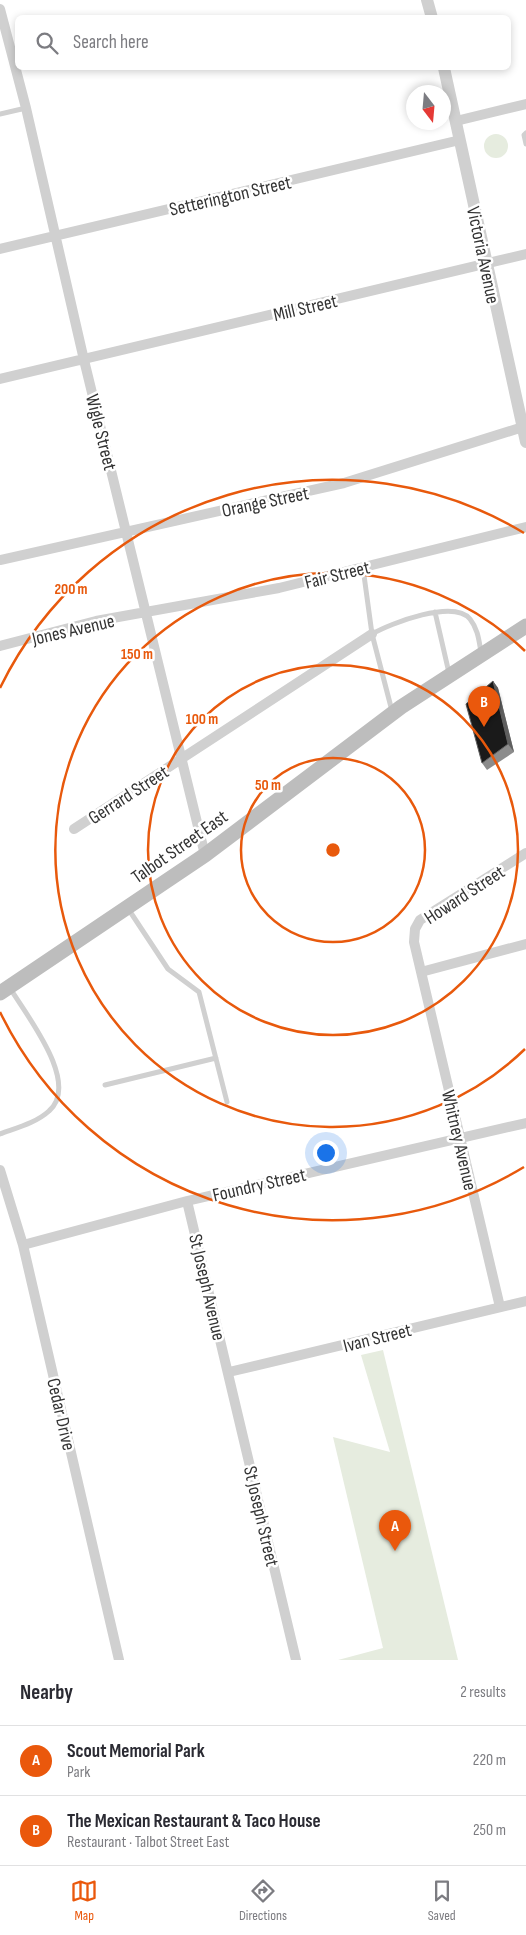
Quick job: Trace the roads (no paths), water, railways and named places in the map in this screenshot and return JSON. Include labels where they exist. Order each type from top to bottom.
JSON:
[{"type":"main road","name":"Talbot Street East","points":[[4,990],[205,855],[393,714],[526,626]]},
{"type":"street","points":[[428,0],[431,15]]},
{"type":"street","name":"Wigle Street","points":[[0,10],[15,67]]},
{"type":"street","name":"Wigle Street","points":[[16,70],[84,360],[205,855]]},
{"type":"street","name":"Victoria Avenue","points":[[444,70],[485,264],[524,426],[526,442]]},
{"type":"street","points":[[456,121],[526,104]]},
{"type":"street","name":"Setterington Street","points":[[0,248],[460,140]]},
{"type":"street","name":"Mill Street","points":[[0,380],[526,254]]},
{"type":"street","name":"Orange Street","points":[[0,560],[344,484],[524,426]]},
{"type":"street","name":"Fair Street","points":[[146,614],[280,588],[526,527]]},
{"type":"street","name":"Jones Avenue","points":[[0,646],[96,621],[146,614]]},
{"type":"street","name":"Gerrard Street","points":[[74,829],[372,634]]},
{"type":"street","name":"Howard Street","points":[[421,972],[414,942],[415,929],[420,920],[526,853]]},
{"type":"street","points":[[421,972],[526,944]]},
{"type":"street","name":"Whitney Avenue","points":[[421,972],[500,1308]]},
{"type":"street","name":"Foundry Street","points":[[23,1245],[187,1201],[526,1123]]},
{"type":"street","name":"Cedar Drive","points":[[0,1170],[23,1245],[119,1660]]},
{"type":"street","name":"St Joseph Avenue","points":[[187,1201],[228,1372]]},
{"type":"street","name":"Ivan Street","points":[[228,1372],[526,1301]]},
{"type":"street","name":"St Joseph Street","points":[[228,1372],[296,1660]]},
{"type":"lane","points":[[0,114],[26,108]]},
{"type":"lane","points":[[526,133],[524,135],[526,144]]},
{"type":"lane","points":[[363,568],[372,634],[393,714]]},
{"type":"lane","points":[[372,634],[386,626],[435,612],[457,611],[470,618],[477,631],[482,655]]},
{"type":"lane","points":[[435,612],[450,676]]},
{"type":"lane","points":[[127,907],[168,969],[199,992],[227,1102]]},
{"type":"lane","points":[[0,1134],[38,1119],[50,1111],[60,1098],[53,1058],[4,990]]},
{"type":"lane","points":[[105,1085],[216,1058]]},
{"type":"place","name":"The Mexican Restaurant & Taco House","points":[[484,727]]},
{"type":"place","name":"Scout Memorial Park","points":[[395,1551]]}]
